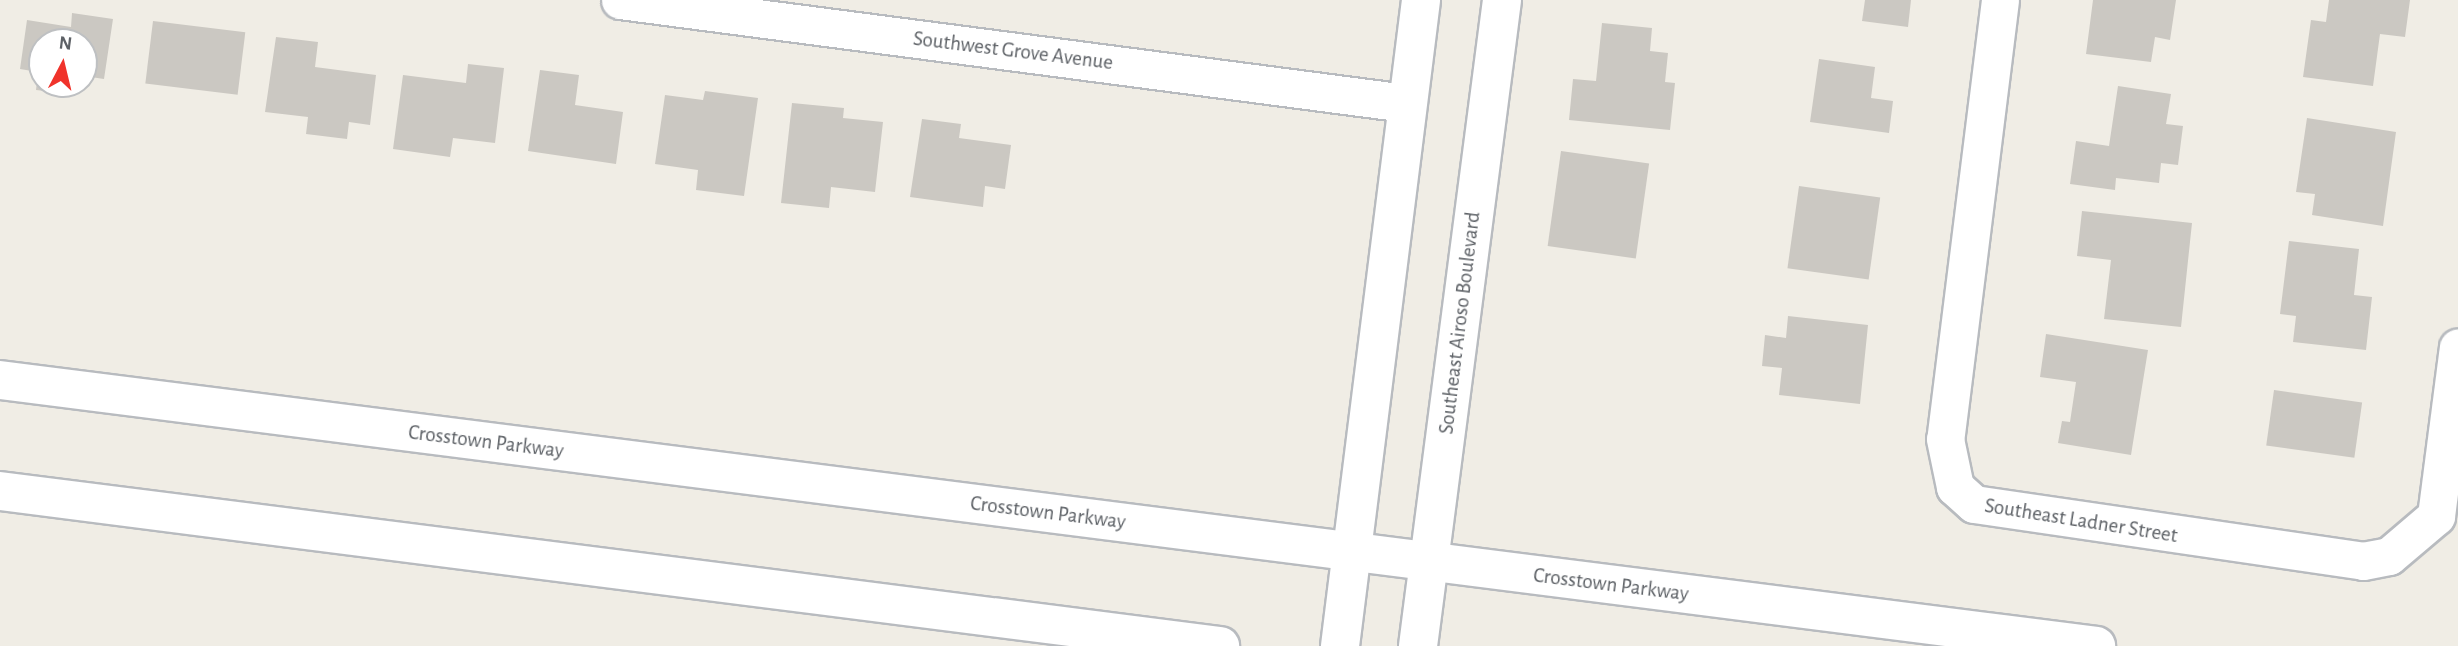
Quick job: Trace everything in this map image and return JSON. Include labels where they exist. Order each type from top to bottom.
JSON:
[{"type":"main road","points":[[1340,646],[1421,0]]},
{"type":"main road","name":"Southeast Airoso Boulevard","points":[[1418,646],[1502,0]]},
{"type":"main road","name":"Crosstown Parkway","points":[[0,380],[2096,646]]},
{"type":"main road","points":[[0,491],[1220,646]]},
{"type":"street","name":"Southwest Grove Avenue","points":[[620,0],[1406,103]]},
{"type":"street","name":"Southeast Ladner Street","points":[[2000,0],[1945,439],[1955,487],[1992,511],[2363,561],[2389,556],[2436,516],[2458,346]]},
{"type":"building","points":[[1865,0],[1911,0],[1908,27],[1862,21]]},
{"type":"building","points":[[2093,0],[2176,0],[2170,40],[2155,37],[2151,62],[2086,54]]},
{"type":"building","points":[[2329,0],[2410,0],[2405,37],[2380,34],[2373,86],[2303,77],[2311,20],[2326,22]]},
{"type":"building","points":[[72,13],[113,19],[104,79],[98,78],[98,28],[28,28],[28,70],[20,69],[27,20],[71,27]]},
{"type":"building","points":[[153,21],[245,32],[238,95],[145,84]]},
{"type":"building","points":[[1602,23],[1652,28],[1650,51],[1668,53],[1665,82],[1675,83],[1670,130],[1569,120],[1573,79],[1596,81]]},
{"type":"building","points":[[276,37],[318,42],[315,67],[376,75],[370,125],[349,122],[347,139],[306,134],[308,117],[265,112]]},
{"type":"building","points":[[1819,59],[1875,67],[1871,98],[1893,101],[1889,133],[1810,122]]},
{"type":"building","points":[[468,64],[504,68],[495,143],[453,138],[450,157],[393,149],[403,75],[466,83]]},
{"type":"building","points":[[540,70],[579,75],[575,105],[623,112],[616,164],[528,151]]},
{"type":"building","points":[[2118,86],[2171,94],[2166,124],[2183,126],[2178,165],[2161,163],[2159,183],[2116,178],[2115,190],[2070,184],[2076,141],[2109,146]]},
{"type":"building","points":[[705,91],[758,98],[744,196],[696,190],[698,170],[655,164],[665,95],[703,100]]},
{"type":"building","points":[[792,103],[844,108],[843,118],[883,122],[875,192],[831,187],[829,208],[781,203]]},
{"type":"building","points":[[2307,118],[2396,132],[2383,226],[2312,215],[2315,194],[2296,192]]},
{"type":"building","points":[[922,119],[961,124],[959,138],[1011,145],[1005,189],[985,186],[983,207],[910,197]]},
{"type":"building","points":[[1561,151],[1649,163],[1636,258],[1548,246]]},
{"type":"building","points":[[1799,186],[1880,197],[1869,280],[1787,268]]},
{"type":"building","points":[[2082,211],[2192,223],[2181,327],[2104,319],[2111,260],[2077,256]]},
{"type":"building","points":[[2289,241],[2359,249],[2354,295],[2372,297],[2366,350],[2293,342],[2296,316],[2280,314]]},
{"type":"building","points":[[1788,316],[1868,325],[1860,404],[1779,395],[1782,368],[1762,366],[1765,335],[1786,338]]},
{"type":"building","points":[[2046,334],[2148,350],[2131,455],[2058,443],[2062,421],[2070,422],[2076,382],[2040,377]]},
{"type":"building","points":[[2274,390],[2362,402],[2354,458],[2266,445]]}]
